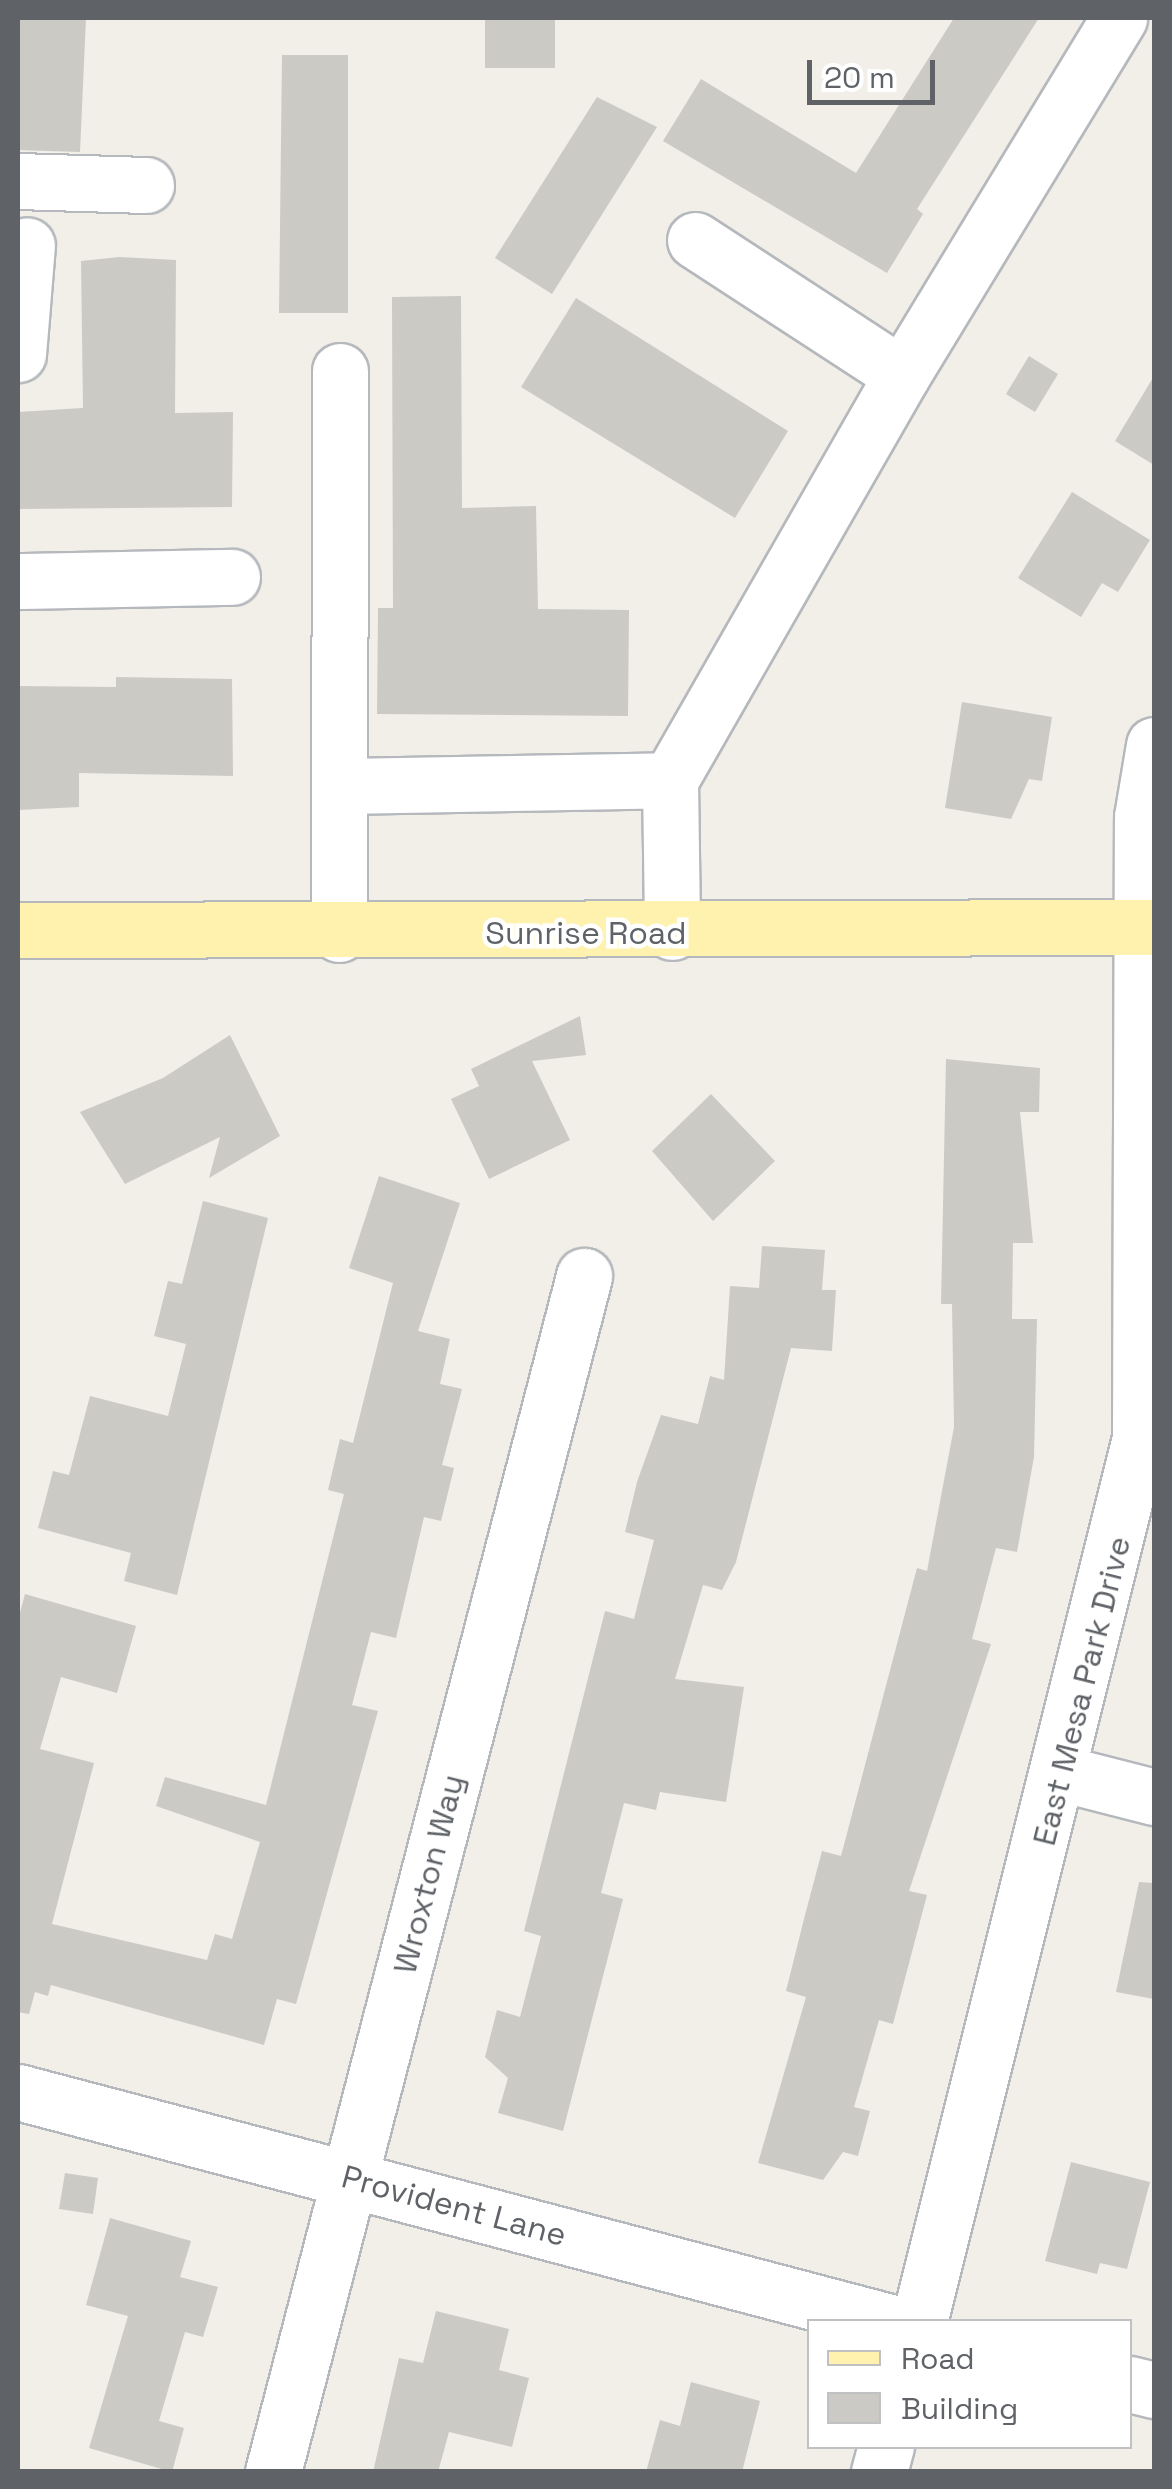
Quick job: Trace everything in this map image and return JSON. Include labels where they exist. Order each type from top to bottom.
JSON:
[{"type":"main road","name":"Sunrise Road","points":[[18,930],[339,934],[1149,927]]},
{"type":"street","points":[[672,932],[670,780],[902,375],[1119,18]]},
{"type":"street","points":[[18,181],[146,185]]},
{"type":"street","points":[[696,240],[902,375]]},
{"type":"street","points":[[18,354],[27,244]]},
{"type":"street","points":[[339,934],[340,371]]},
{"type":"street","points":[[18,581],[232,577]]},
{"type":"street","name":"East Mesa Park Drive","points":[[920,2319],[1127,1514],[1147,1362],[1149,927],[1142,817],[1154,745]]},
{"type":"street","points":[[342,786],[670,780]]},
{"type":"street","name":"Wroxton Way","points":[[273,2472],[584,1276]]},
{"type":"street","points":[[1060,1773],[1154,1797]]},
{"type":"street","name":"Provident Lane","points":[[18,2092],[879,2319]]},
{"type":"building","points":[[18,18],[86,18],[80,152],[18,150]]},
{"type":"building","points":[[485,18],[555,18],[555,68],[485,68]]},
{"type":"building","points":[[954,18],[1039,18],[917,209],[923,214],[887,273],[663,141],[701,79],[856,173]]},
{"type":"building","points":[[282,55],[348,55],[348,313],[279,313]]},
{"type":"building","points":[[597,97],[657,127],[552,294],[495,258]]},
{"type":"building","points":[[119,257],[176,260],[175,413],[233,412],[232,507],[18,509],[18,412],[83,408],[81,261]]},
{"type":"building","points":[[461,296],[462,508],[536,506],[538,609],[629,610],[628,716],[377,714],[378,608],[393,608],[392,297]]},
{"type":"building","points":[[576,298],[788,431],[735,518],[521,387]]},
{"type":"building","points":[[1029,356],[1058,374],[1035,412],[1006,394]]},
{"type":"building","points":[[1154,376],[1154,465],[1115,441]]},
{"type":"building","points":[[1072,492],[1150,540],[1118,592],[1102,583],[1081,617],[1018,578]]},
{"type":"building","points":[[116,677],[232,679],[233,776],[79,773],[79,807],[18,810],[18,686],[116,687]]},
{"type":"building","points":[[962,702],[1052,717],[1042,781],[1029,779],[1011,819],[945,808]]},
{"type":"building","points":[[580,1016],[586,1055],[532,1061],[570,1140],[489,1179],[451,1099],[479,1086],[471,1069]]},
{"type":"building","points":[[230,1035],[280,1136],[209,1178],[220,1137],[125,1184],[80,1112],[163,1078]]},
{"type":"building","points":[[946,1059],[1040,1068],[1039,1112],[1020,1112],[1033,1243],[1013,1243],[1012,1319],[1037,1319],[1034,1457],[1017,1552],[996,1548],[972,1639],[991,1644],[909,1891],[927,1895],[893,2024],[879,2020],[854,2107],[870,2111],[858,2156],[843,2152],[823,2180],[758,2163],[806,1997],[786,1991],[822,1851],[841,1856],[917,1568],[927,1571],[954,1427],[952,1304],[941,1304]]},
{"type":"building","points":[[711,1094],[775,1161],[713,1221],[652,1151]]},
{"type":"building","points":[[379,1176],[460,1203],[418,1331],[450,1339],[440,1384],[462,1389],[442,1465],[454,1468],[441,1521],[424,1517],[396,1638],[371,1632],[352,1705],[378,1711],[296,2004],[277,1999],[264,2045],[51,1985],[48,1996],[35,1992],[29,2014],[18,2012],[18,1620],[25,1594],[136,1626],[117,1693],[61,1677],[40,1749],[94,1763],[52,1924],[207,1960],[215,1934],[232,1939],[260,1842],[156,1806],[165,1777],[266,1805],[344,1494],[328,1490],[340,1439],[353,1443],[393,1283],[349,1268]]},
{"type":"building","points":[[203,1201],[268,1218],[177,1595],[124,1581],[131,1553],[38,1528],[53,1471],[69,1475],[90,1396],[168,1416],[186,1344],[154,1336],[168,1281],[182,1284]]},
{"type":"building","points":[[762,1246],[825,1250],[822,1290],[836,1290],[832,1351],[791,1348],[736,1562],[722,1590],[703,1585],[675,1679],[744,1687],[726,1802],[660,1792],[656,1810],[624,1803],[601,1893],[623,1899],[563,2131],[498,2113],[508,2078],[485,2057],[497,2010],[520,2017],[541,1936],[524,1931],[605,1611],[634,1619],[654,1540],[625,1532],[637,1482],[661,1415],[698,1424],[710,1376],[724,1380],[730,1286],[759,1288]]},
{"type":"building","points":[[1139,1882],[1154,1883],[1154,1999],[1116,1992]]},
{"type":"building","points":[[1071,2162],[1150,2182],[1127,2269],[1100,2263],[1097,2274],[1045,2261]]},
{"type":"building","points":[[65,2173],[98,2178],[93,2214],[59,2209]]},
{"type":"building","points":[[110,2218],[191,2241],[180,2277],[218,2287],[203,2337],[185,2332],[159,2421],[184,2428],[172,2472],[89,2448],[128,2316],[86,2305]]},
{"type":"building","points":[[436,2311],[509,2329],[499,2370],[529,2378],[512,2447],[449,2432],[438,2472],[373,2472],[399,2358],[423,2363]]},
{"type":"building","points":[[691,2382],[760,2401],[742,2472],[646,2472],[660,2420],[680,2426]]}]
